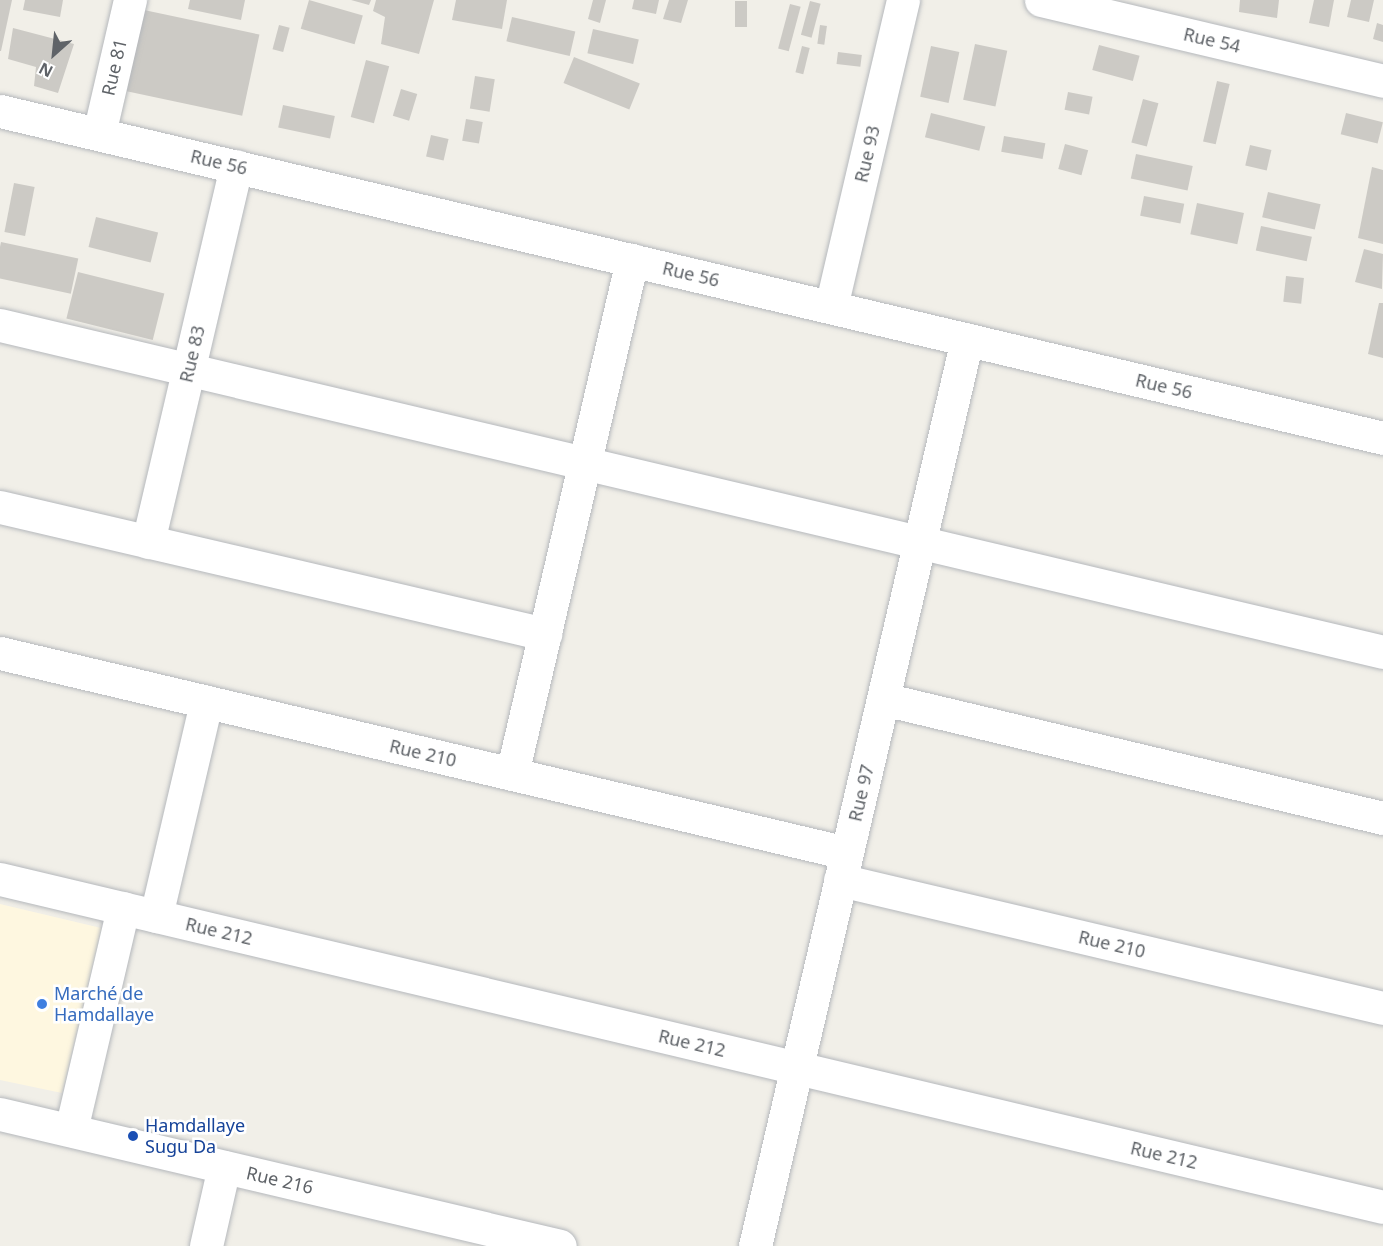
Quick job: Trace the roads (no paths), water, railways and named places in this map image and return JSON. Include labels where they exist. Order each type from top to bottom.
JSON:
[{"type":"street","name":"Rue 81","points":[[99,134],[130,0]]},
{"type":"street","name":"Rue 93","points":[[831,307],[903,0]]},
{"type":"street","name":"Rue 54","points":[[1041,0],[1383,81]]},
{"type":"street","name":"Rue 56","points":[[0,111],[1383,438]]},
{"type":"street","name":"Rue 83","points":[[148,542],[236,166]]},
{"type":"street","points":[[512,774],[632,260]]},
{"type":"street","points":[[0,325],[1383,652]]},
{"type":"street","name":"Rue 97","points":[[755,1246],[967,339]]},
{"type":"street","points":[[0,507],[545,634]]},
{"type":"street","name":"Rue 210","points":[[0,653],[512,774],[844,867],[1383,1008]]},
{"type":"street","points":[[883,699],[1383,818]]},
{"type":"street","points":[[156,916],[206,702]]},
{"type":"street","name":"Rue 212","points":[[0,879],[1383,1206]]},
{"type":"street","points":[[71,1130],[123,908]]},
{"type":"street","name":"Rue 216","points":[[0,1114],[560,1246]]},
{"type":"street","points":[[206,1246],[224,1167]]},
{"type":"place","name":"Marché de Hamdallaye","points":[[42,1004]]},
{"type":"place","name":"Hamdallaye Sugu Da","points":[[133,1136]]}]
